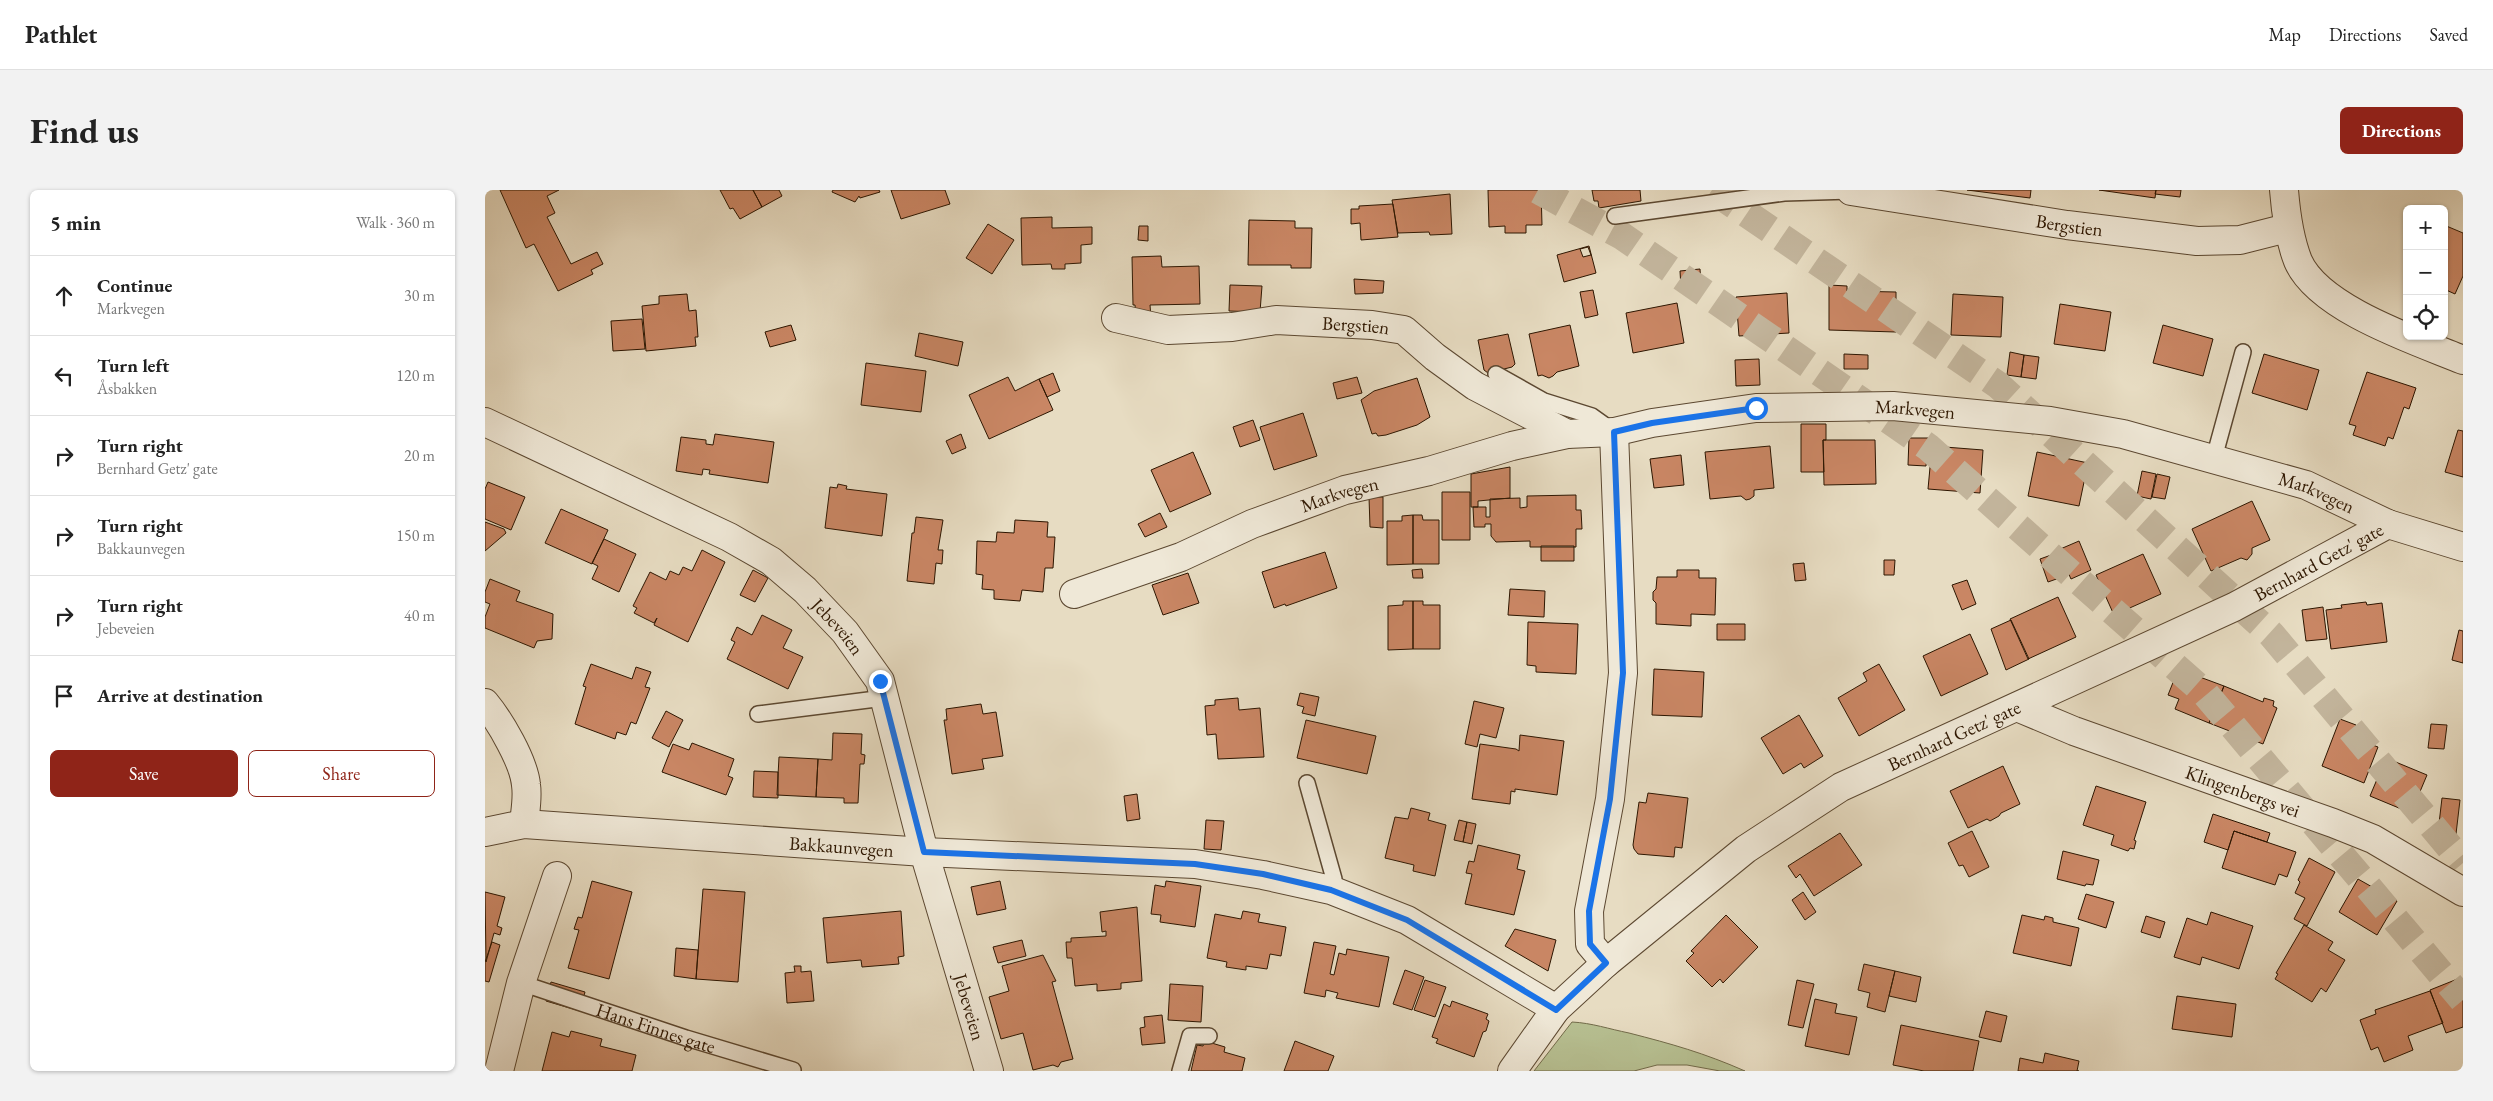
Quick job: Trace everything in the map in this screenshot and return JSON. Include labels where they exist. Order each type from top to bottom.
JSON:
[{"type":"street","name":"Bergstien","points":[[1851,190],[2067,225],[2197,241],[2240,240],[2287,228]]},
{"type":"street","points":[[2284,190],[2287,228],[2299,263],[2324,293],[2362,318],[2463,360]]},
{"type":"street","name":"Bergstien","points":[[1116,318],[1168,330],[1231,327],[1276,320],[1372,325],[1404,330],[1435,357],[1475,386],[1567,434]]},
{"type":"street","name":"Markvegen","points":[[1074,594],[1181,557],[1252,524],[1345,490],[1429,471],[1512,446],[1567,434],[1614,432],[1652,423],[1756,408],[1893,406],[2050,421],[2123,434],[2306,485],[2389,524]]},
{"type":"street","name":"Jebeveien","points":[[485,422],[729,537],[771,561],[805,590],[845,632],[880,681],[924,852],[989,1071]]},
{"type":"street","points":[[1606,963],[1590,944],[1589,911],[1610,799],[1623,673],[1614,432]]},
{"type":"street","name":"Bernhard Getz' gate","points":[[1512,1071],[1556,1010],[1606,963],[1746,849],[1841,786],[2234,607],[2389,524],[2463,547]]},
{"type":"street","points":[[485,703],[495,714],[512,746],[526,785],[524,824]]},
{"type":"street","name":"Klingenbergs vei","points":[[2017,706],[2074,731],[2306,812],[2373,839],[2463,892]]},
{"type":"street","name":"Bakkaunvegen","points":[[485,832],[524,824],[924,852],[1195,864],[1263,874],[1331,890],[1407,920],[1556,1010]]},
{"type":"street","points":[[499,1071],[521,983],[557,876]]},
{"type":"lane","points":[[1615,216],[1784,193],[1851,190]]},
{"type":"lane","points":[[2213,458],[2243,352]]},
{"type":"lane","points":[[1496,374],[1544,401],[1592,416],[1614,432]]},
{"type":"lane","points":[[758,714],[884,698]]},
{"type":"lane","points":[[1307,783],[1334,879],[1331,890]]},
{"type":"lane","name":"Hans Finnes gate","points":[[521,983],[686,1038],[793,1070]]},
{"type":"lane","points":[[1180,1071],[1189,1036],[1209,1036]]},
{"type":"green space","points":[[1572,1022],[1601,1026],[1660,1041],[1702,1054],[1745,1071],[1720,1071],[1687,1065],[1657,1065],[1634,1071],[1534,1071]]},
{"type":"building","points":[[500,190],[559,190],[547,196],[555,213],[547,217],[571,264],[597,252],[603,264],[591,270],[593,274],[558,291],[534,244],[526,248]]},
{"type":"building","points":[[720,190],[753,190],[762,207],[740,219],[733,208],[730,209]]},
{"type":"building","points":[[753,190],[779,190],[782,196],[762,207]]},
{"type":"building","points":[[833,190],[879,190],[880,192],[860,198],[859,196],[855,202],[832,192]]},
{"type":"building","points":[[891,190],[945,190],[950,204],[901,219]]},
{"type":"building","points":[[1488,190],[1541,190],[1542,225],[1526,225],[1526,233],[1505,233],[1505,226],[1489,227]]},
{"type":"building","points":[[1592,190],[1640,190],[1641,201],[1599,208],[1598,201],[1594,201]]},
{"type":"building","points":[[1967,190],[2031,190],[2030,198]]},
{"type":"building","points":[[2099,190],[2156,190],[2155,198]]},
{"type":"building","points":[[2156,190],[2181,190],[2180,197],[2155,194]]},
{"type":"building","points":[[1450,194],[1452,234],[1430,235],[1429,232],[1398,233],[1392,200]]},
{"type":"building","points":[[1393,204],[1398,237],[1361,240],[1360,223],[1351,224],[1351,209],[1359,209],[1359,206]]},
{"type":"building","points":[[1052,217],[1052,228],[1092,227],[1092,244],[1081,245],[1081,263],[1065,264],[1065,269],[1052,269],[1051,264],[1022,265],[1021,218]]},
{"type":"building","points":[[1249,220],[1295,221],[1295,228],[1312,228],[1311,268],[1291,268],[1291,265],[1248,265]]},
{"type":"building","points":[[988,224],[1014,240],[992,274],[966,258]]},
{"type":"building","points":[[1139,226],[1148,226],[1148,241],[1138,240]]},
{"type":"building","points":[[2448,227],[2463,233],[2463,276],[2455,294],[2448,291]]},
{"type":"building","points":[[1589,246],[1596,273],[1564,282],[1557,255]],"holes":[[[1588,247],[1591,255],[1583,257],[1580,249]]]},
{"type":"building","points":[[1161,256],[1162,267],[1199,266],[1200,304],[1150,305],[1151,318],[1136,318],[1135,305],[1133,305],[1132,257]]},
{"type":"building","points":[[1700,269],[1701,286],[1681,288],[1680,271]]},
{"type":"building","points":[[1354,279],[1384,281],[1383,293],[1355,294]]},
{"type":"building","points":[[1230,285],[1262,286],[1260,312],[1229,311]]},
{"type":"building","points":[[1829,285],[1847,286],[1847,291],[1896,292],[1896,332],[1829,330]]},
{"type":"building","points":[[1593,290],[1598,315],[1585,318],[1580,292]]},
{"type":"building","points":[[1787,293],[1789,333],[1739,336],[1736,297]]},
{"type":"building","points":[[687,294],[689,311],[696,310],[698,337],[695,337],[696,346],[646,351],[642,306],[659,304],[659,296]]},
{"type":"building","points":[[1953,294],[2003,297],[2001,337],[1951,335]]},
{"type":"building","points":[[1677,303],[1684,343],[1633,353],[1626,313]]},
{"type":"building","points":[[2060,304],[2111,312],[2105,351],[2054,344]]},
{"type":"building","points":[[642,319],[645,349],[613,351],[611,321]]},
{"type":"building","points":[[791,325],[796,340],[770,347],[765,332]]},
{"type":"building","points":[[1570,325],[1579,366],[1557,372],[1549,378],[1542,375],[1538,376],[1529,334]]},
{"type":"building","points":[[2163,325],[2213,339],[2203,376],[2153,363]]},
{"type":"building","points":[[919,333],[963,342],[958,366],[915,356]]},
{"type":"building","points":[[1508,334],[1515,364],[1512,367],[1488,373],[1484,370],[1478,340]]},
{"type":"building","points":[[2010,352],[2024,355],[2021,377],[2007,375]]},
{"type":"building","points":[[1844,354],[1868,355],[1868,369],[1844,369]]},
{"type":"building","points":[[2264,354],[2319,370],[2307,410],[2252,393]]},
{"type":"building","points":[[2024,355],[2039,357],[2036,379],[2021,377]]},
{"type":"building","points":[[1759,359],[1760,385],[1736,386],[1735,360]]},
{"type":"building","points":[[866,363],[926,371],[921,412],[861,405]]},
{"type":"building","points":[[2367,372],[2416,388],[2409,409],[2404,407],[2393,439],[2388,437],[2385,446],[2353,435],[2356,426],[2349,424]]},
{"type":"building","points":[[1053,373],[1060,391],[1047,397],[1039,379]]},
{"type":"building","points":[[1008,377],[1015,391],[1039,379],[1053,410],[989,439],[969,395]]},
{"type":"building","points":[[1357,377],[1362,393],[1337,399],[1333,383]]},
{"type":"building","points":[[1417,378],[1430,417],[1417,425],[1386,435],[1378,436],[1376,433],[1372,434],[1361,400],[1374,391]]},
{"type":"building","points":[[1303,413],[1317,456],[1274,470],[1260,427]]},
{"type":"building","points":[[1253,420],[1260,440],[1240,447],[1233,427]]},
{"type":"building","points":[[1801,424],[1826,424],[1826,440],[1823,440],[1824,472],[1801,472]]},
{"type":"building","points":[[2458,430],[2463,431],[2463,477],[2445,472]]},
{"type":"building","points":[[715,434],[774,442],[768,483],[709,474],[710,470],[703,469],[702,475],[676,471],[681,437],[706,440],[706,444],[713,445]]},
{"type":"building","points":[[961,434],[966,448],[952,454],[946,441]]},
{"type":"building","points":[[1909,438],[1928,438],[1926,466],[1908,465]]},
{"type":"building","points":[[1823,440],[1875,440],[1876,484],[1824,485]]},
{"type":"building","points":[[1770,446],[1774,488],[1754,490],[1754,496],[1746,500],[1741,496],[1710,499],[1705,452]]},
{"type":"building","points":[[1932,446],[1983,450],[1980,493],[1928,489]]},
{"type":"building","points":[[1193,452],[1211,494],[1170,512],[1151,470]]},
{"type":"building","points":[[2037,452],[2088,463],[2079,506],[2028,496]]},
{"type":"building","points":[[1681,455],[1684,485],[1654,488],[1650,459]]},
{"type":"building","points":[[1510,467],[1510,498],[1478,501],[1478,507],[1471,507],[1471,474]]},
{"type":"building","points":[[2142,471],[2156,474],[2151,499],[2137,496]]},
{"type":"building","points":[[2157,474],[2170,477],[2165,499],[2152,497]]},
{"type":"building","points":[[488,482],[525,497],[511,530],[485,519],[485,489]]},
{"type":"building","points":[[838,484],[847,486],[846,489],[887,494],[882,536],[825,528],[830,487],[837,488]]},
{"type":"building","points":[[1442,492],[1470,492],[1470,540],[1442,540]]},
{"type":"building","points":[[1576,495],[1576,510],[1581,510],[1582,529],[1576,529],[1576,547],[1530,547],[1530,541],[1496,542],[1491,536],[1491,524],[1485,524],[1485,527],[1474,527],[1473,507],[1486,507],[1486,517],[1490,517],[1490,499],[1520,498],[1520,508],[1527,507],[1527,496]]},
{"type":"building","points":[[1369,497],[1383,497],[1383,528],[1370,527]]},
{"type":"building","points":[[2252,501],[2270,540],[2252,548],[2252,554],[2247,560],[2241,558],[2211,571],[2192,529]]},
{"type":"building","points":[[561,509],[608,530],[592,564],[545,543]]},
{"type":"building","points":[[1160,513],[1167,527],[1145,537],[1138,524]]},
{"type":"building","points":[[1413,515],[1413,564],[1387,565],[1387,521],[1402,521],[1402,516]]},
{"type":"building","points":[[1413,515],[1422,515],[1423,520],[1439,520],[1439,564],[1413,564]]},
{"type":"building","points":[[916,517],[943,520],[938,550],[943,550],[942,564],[936,563],[934,584],[907,581],[912,533],[914,533]]},
{"type":"building","points":[[1015,520],[1048,522],[1047,537],[1055,537],[1053,568],[1045,568],[1043,592],[1022,590],[1020,601],[994,599],[994,590],[982,589],[983,575],[976,574],[977,541],[996,542],[997,532],[1014,533]]},
{"type":"building","points":[[485,522],[504,529],[506,533],[485,551]]},
{"type":"building","points":[[604,539],[636,554],[619,592],[592,579],[598,566],[592,563]]},
{"type":"building","points":[[2079,541],[2091,570],[2071,579],[2058,550]]},
{"type":"building","points":[[1541,546],[1574,546],[1574,561],[1541,561]]},
{"type":"building","points":[[702,550],[725,562],[688,642],[654,625],[657,618],[654,623],[634,613],[637,608],[633,606],[650,572],[666,580],[670,571],[679,575],[683,567],[692,571]]},
{"type":"building","points":[[1325,552],[1337,588],[1286,606],[1285,604],[1274,608],[1262,572]]},
{"type":"building","points":[[2054,554],[2062,577],[2048,582],[2040,559]]},
{"type":"building","points":[[2143,554],[2161,594],[2114,615],[2096,575]]},
{"type":"building","points":[[1884,560],[1895,560],[1894,575],[1884,575]]},
{"type":"building","points":[[1804,563],[1806,580],[1795,581],[1793,564]]},
{"type":"building","points":[[1422,569],[1423,578],[1413,578],[1412,570]]},
{"type":"building","points":[[753,570],[768,578],[755,602],[740,595]]},
{"type":"building","points":[[1677,570],[1699,570],[1699,578],[1716,578],[1715,615],[1691,614],[1691,626],[1656,624],[1656,603],[1653,600],[1653,592],[1656,589],[1657,577],[1677,577]]},
{"type":"building","points":[[1188,573],[1199,603],[1163,615],[1152,585]]},
{"type":"building","points":[[490,579],[520,591],[516,601],[553,614],[552,639],[537,641],[534,648],[485,628],[485,617],[490,604],[485,602],[485,592]]},
{"type":"building","points":[[1967,580],[1976,604],[1962,610],[1952,585]]},
{"type":"building","points":[[1510,589],[1545,591],[1544,617],[1508,615]]},
{"type":"building","points":[[2058,597],[2076,637],[2028,659],[2010,619]]},
{"type":"building","points":[[1403,601],[1413,601],[1413,649],[1388,650],[1388,606],[1403,605]]},
{"type":"building","points":[[1413,601],[1423,601],[1423,605],[1440,605],[1440,649],[1413,649]]},
{"type":"building","points":[[2366,602],[2367,605],[2382,603],[2387,642],[2331,649],[2326,610],[2342,608],[2341,605]]},
{"type":"building","points":[[2323,607],[2327,639],[2306,641],[2302,610]]},
{"type":"building","points":[[762,615],[792,630],[783,648],[803,657],[788,689],[727,659],[735,642],[731,640],[737,627],[752,635]]},
{"type":"building","points":[[2011,620],[2029,659],[2006,670],[1991,629]]},
{"type":"building","points":[[1528,622],[1578,624],[1576,674],[1536,672],[1536,666],[1527,665]]},
{"type":"building","points":[[1717,624],[1745,624],[1745,640],[1717,640]]},
{"type":"building","points":[[2459,630],[2463,631],[2463,663],[2452,660]]},
{"type":"building","points":[[1970,634],[1988,674],[1941,696],[1923,656]]},
{"type":"building","points":[[591,664],[632,679],[636,667],[651,672],[645,687],[650,688],[636,724],[631,722],[626,735],[617,732],[615,739],[575,724],[586,687],[583,686]]},
{"type":"building","points":[[1879,664],[1905,710],[1859,736],[1838,698],[1867,681],[1863,673]]},
{"type":"building","points":[[1654,669],[1704,672],[1702,717],[1652,715]]},
{"type":"building","points":[[2189,673],[2224,686],[2209,723],[2175,709],[2179,699],[2168,695],[2174,680],[2185,685]]},
{"type":"building","points":[[2224,686],[2263,702],[2264,698],[2274,701],[2273,706],[2277,708],[2263,744],[2209,723]]},
{"type":"building","points":[[1300,693],[1319,697],[1315,716],[1302,713],[1304,707],[1297,705]]},
{"type":"building","points":[[1238,698],[1239,710],[1260,708],[1264,757],[1218,759],[1216,734],[1207,735],[1205,706],[1215,705],[1215,700]]},
{"type":"building","points":[[1474,701],[1504,708],[1496,738],[1480,734],[1477,747],[1465,744]]},
{"type":"building","points":[[981,704],[983,714],[996,712],[1003,756],[982,759],[984,769],[952,774],[944,720],[947,720],[946,709]]},
{"type":"building","points":[[666,711],[683,720],[669,747],[652,738]]},
{"type":"building","points":[[1799,715],[1823,756],[1804,768],[1801,763],[1783,774],[1761,738]]},
{"type":"building","points":[[2340,719],[2356,725],[2351,737],[2378,747],[2364,783],[2322,766]]},
{"type":"building","points":[[1306,720],[1376,736],[1367,774],[1297,758]]},
{"type":"building","points":[[2431,724],[2447,725],[2444,749],[2428,748]]},
{"type":"building","points":[[833,733],[862,734],[861,754],[865,755],[864,764],[860,764],[858,803],[844,803],[844,798],[816,797],[818,759],[832,760]]},
{"type":"building","points":[[1520,735],[1564,741],[1557,795],[1515,789],[1515,792],[1511,791],[1510,804],[1472,799],[1480,744],[1519,751]]},
{"type":"building","points":[[692,743],[734,759],[728,776],[733,778],[726,795],[662,772],[673,744],[689,750]]},
{"type":"building","points":[[779,757],[818,759],[816,797],[777,795]]},
{"type":"building","points":[[2386,758],[2427,775],[2411,813],[2370,796]]},
{"type":"building","points":[[2003,766],[2020,804],[2001,813],[1990,821],[1987,819],[1968,828],[1950,791]]},
{"type":"building","points":[[754,771],[778,772],[778,798],[753,797]]},
{"type":"building","points":[[2096,786],[2146,802],[2134,840],[2136,841],[2134,849],[2130,848],[2128,851],[2111,845],[2114,835],[2083,825]]},
{"type":"building","points":[[1648,793],[1688,798],[1682,848],[1675,847],[1674,857],[1638,854],[1634,849],[1639,802],[1646,803]]},
{"type":"building","points":[[1137,794],[1140,819],[1127,821],[1124,796]]},
{"type":"building","points":[[2442,798],[2460,800],[2456,834],[2438,832]]},
{"type":"building","points":[[1411,808],[1430,813],[1428,820],[1446,825],[1435,876],[1413,871],[1414,865],[1385,858],[1395,817],[1408,819]]},
{"type":"building","points":[[2213,814],[2270,833],[2267,842],[2234,831],[2228,850],[2204,842]]},
{"type":"building","points":[[1206,820],[1224,821],[1221,850],[1204,849]]},
{"type":"building","points":[[1459,820],[1467,822],[1463,842],[1454,840]]},
{"type":"building","points":[[1467,822],[1476,824],[1472,844],[1463,842]]},
{"type":"building","points":[[1972,831],[1989,867],[1969,877],[1963,865],[1959,866],[1948,843]]},
{"type":"building","points":[[2234,831],[2296,852],[2287,877],[2279,874],[2275,885],[2222,868]]},
{"type":"building","points":[[1840,833],[1862,865],[1814,896],[1800,874],[1796,878],[1788,866]]},
{"type":"building","points":[[1478,845],[1520,855],[1517,869],[1525,871],[1514,915],[1465,904],[1472,874],[1466,873],[1469,861],[1474,862]]},
{"type":"building","points":[[2063,851],[2099,860],[2093,885],[2086,884],[2085,886],[2057,879]]},
{"type":"building","points":[[2309,858],[2335,872],[2307,926],[2294,919],[2305,898],[2295,893],[2300,882],[2298,880]]},
{"type":"building","points":[[2358,879],[2397,901],[2377,935],[2339,912]]},
{"type":"building","points":[[592,881],[632,892],[609,979],[568,968],[579,930],[574,929],[578,917],[582,918]]},
{"type":"building","points":[[1000,881],[1006,909],[977,915],[971,887]]},
{"type":"building","points":[[1166,881],[1201,886],[1195,927],[1160,922],[1161,915],[1151,914],[1155,885],[1165,887]]},
{"type":"building","points":[[703,889],[745,892],[738,982],[696,979]]},
{"type":"building","points":[[485,892],[505,897],[497,926],[502,928],[500,935],[494,933],[486,962]]},
{"type":"building","points":[[1803,892],[1816,912],[1805,920],[1792,900]]},
{"type":"building","points":[[2086,894],[2114,902],[2106,928],[2078,919]]},
{"type":"building","points":[[1137,907],[1142,981],[1121,983],[1121,989],[1097,991],[1097,984],[1075,986],[1072,958],[1067,958],[1066,942],[1071,942],[1071,938],[1106,936],[1106,931],[1102,932],[1100,912]]},
{"type":"building","points":[[901,911],[904,956],[898,957],[899,964],[862,967],[861,960],[827,963],[823,918]]},
{"type":"building","points":[[1243,911],[1260,914],[1258,922],[1286,927],[1281,956],[1270,954],[1267,969],[1246,966],[1246,970],[1226,967],[1227,962],[1207,958],[1215,914],[1241,919]]},
{"type":"building","points":[[2211,912],[2253,926],[2239,969],[2202,957],[2200,965],[2174,957],[2187,918],[2207,925]]},
{"type":"building","points":[[1726,915],[1758,947],[1723,983],[1720,979],[1712,987],[1686,961],[1694,953],[1691,951]]},
{"type":"building","points":[[2022,915],[2044,920],[2045,916],[2053,918],[2053,922],[2079,928],[2071,966],[2013,953]]},
{"type":"building","points":[[2146,916],[2165,922],[2160,938],[2141,932]]},
{"type":"building","points":[[2304,925],[2333,942],[2328,950],[2345,960],[2326,992],[2321,988],[2312,1002],[2275,979],[2278,974],[2276,973]]},
{"type":"building","points":[[1515,929],[1556,940],[1548,971],[1505,946]]},
{"type":"building","points":[[1022,940],[1026,956],[998,963],[993,947]]},
{"type":"building","points":[[492,942],[500,945],[489,982],[485,981],[485,962]]},
{"type":"building","points":[[1314,942],[1336,946],[1330,974],[1334,975],[1339,953],[1346,955],[1347,949],[1389,957],[1379,1007],[1336,998],[1338,993],[1326,990],[1325,997],[1304,993]]},
{"type":"building","points":[[676,948],[698,950],[696,979],[674,976]]},
{"type":"building","points":[[1043,955],[1056,981],[1052,982],[1073,1059],[1061,1062],[1058,1067],[1053,1065],[1033,1070],[1023,1033],[1001,1039],[989,997],[1009,991],[1002,966]]},
{"type":"building","points":[[1864,964],[1895,971],[1885,1012],[1867,1007],[1870,993],[1858,990]]},
{"type":"building","points":[[794,966],[801,966],[801,972],[811,971],[814,1001],[787,1003],[785,973],[795,972]]},
{"type":"building","points":[[1405,970],[1424,977],[1412,1010],[1393,1004]]},
{"type":"building","points":[[1895,971],[1921,977],[1916,1002],[1889,996]]},
{"type":"building","points":[[2460,978],[2463,985],[2463,1027],[2446,1033],[2430,990]]},
{"type":"building","points":[[1425,980],[1446,987],[1435,1017],[1414,1010]]},
{"type":"building","points":[[1797,980],[1814,984],[1803,1028],[1788,1025]]},
{"type":"building","points":[[551,982],[585,992],[580,1011],[546,1001]]},
{"type":"building","points":[[1170,984],[1203,986],[1201,1022],[1168,1020]]},
{"type":"building","points":[[2430,991],[2443,1023],[2408,1036],[2413,1050],[2384,1062],[2378,1047],[2371,1050],[2360,1020],[2376,1014],[2375,1010]]},
{"type":"building","points":[[2177,996],[2236,1004],[2232,1037],[2172,1029]]},
{"type":"building","points":[[1815,999],[1837,1004],[1835,1013],[1857,1017],[1849,1055],[1805,1046]]},
{"type":"building","points":[[1452,1001],[1488,1014],[1486,1019],[1489,1021],[1486,1031],[1483,1032],[1474,1057],[1436,1043],[1438,1039],[1432,1037],[1444,1004],[1450,1007]]},
{"type":"building","points":[[1986,1011],[2007,1016],[2001,1042],[1979,1037]]},
{"type":"building","points":[[1162,1015],[1165,1043],[1142,1045],[1140,1028],[1145,1027],[1144,1017]]},
{"type":"building","points":[[1901,1025],[1979,1041],[1973,1071],[1924,1071],[1893,1065]]},
{"type":"building","points":[[571,1031],[602,1039],[600,1046],[636,1055],[632,1071],[542,1071],[552,1032],[569,1037]]},
{"type":"building","points":[[1205,1041],[1225,1047],[1224,1052],[1245,1058],[1242,1071],[1191,1071],[1197,1045],[1203,1046]]},
{"type":"building","points":[[1295,1041],[1334,1056],[1328,1071],[1284,1071]]},
{"type":"building","points":[[2045,1053],[2079,1061],[2077,1071],[2018,1071],[2020,1058],[2043,1063]]},
{"type":"tunnel","points":[[1538,190],[1622,236],[1928,447],[2204,692],[2463,1000]]},
{"type":"tunnel","points":[[1712,190],[1998,385],[2271,634],[2463,863]]},
{"type":"route","points":[[880,681],[924,852],[1195,864],[1263,874],[1331,890],[1407,920],[1556,1010],[1606,963],[1590,944],[1589,911],[1610,799],[1623,673],[1614,432],[1652,423],[1756,408]]}]
